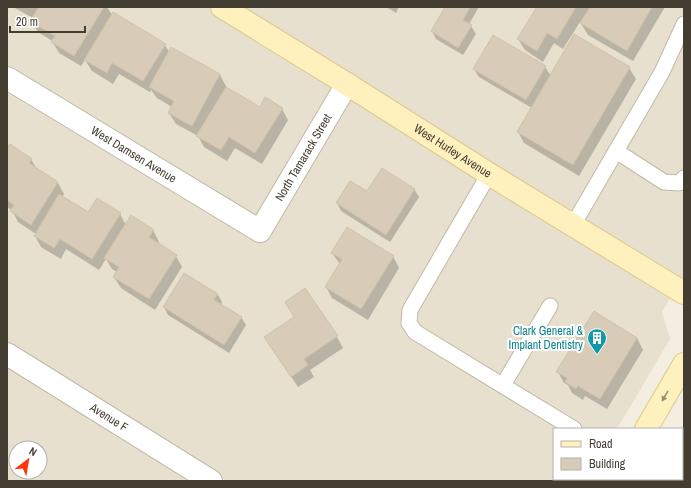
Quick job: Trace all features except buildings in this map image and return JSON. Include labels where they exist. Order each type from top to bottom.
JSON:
[{"type":"street","name":"West Hurley Avenue","points":[[222,7],[489,174],[684,293]]},
{"type":"street","name":"West Damsen Avenue","points":[[7,78],[260,231]]},
{"type":"street","name":"North Tamarack Street","points":[[260,231],[347,84]]},
{"type":"street","name":"Avenue F","points":[[7,354],[211,481]]},
{"type":"street","points":[[647,428],[684,364]]},
{"type":"lane","points":[[572,225],[662,72],[684,24]]},
{"type":"lane","points":[[616,151],[664,182],[679,183],[684,178]]},
{"type":"lane","points":[[489,174],[410,310],[409,323],[414,332],[572,428]]},
{"type":"lane","points":[[503,385],[550,306]]},
{"type":"shaded area","points":[[7,7],[684,7],[684,275],[662,312],[670,339],[618,428],[553,428],[553,480],[588,480],[7,481]]},
{"type":"place","name":"Clark General & Implant Dentistry","points":[[597,355]]}]
